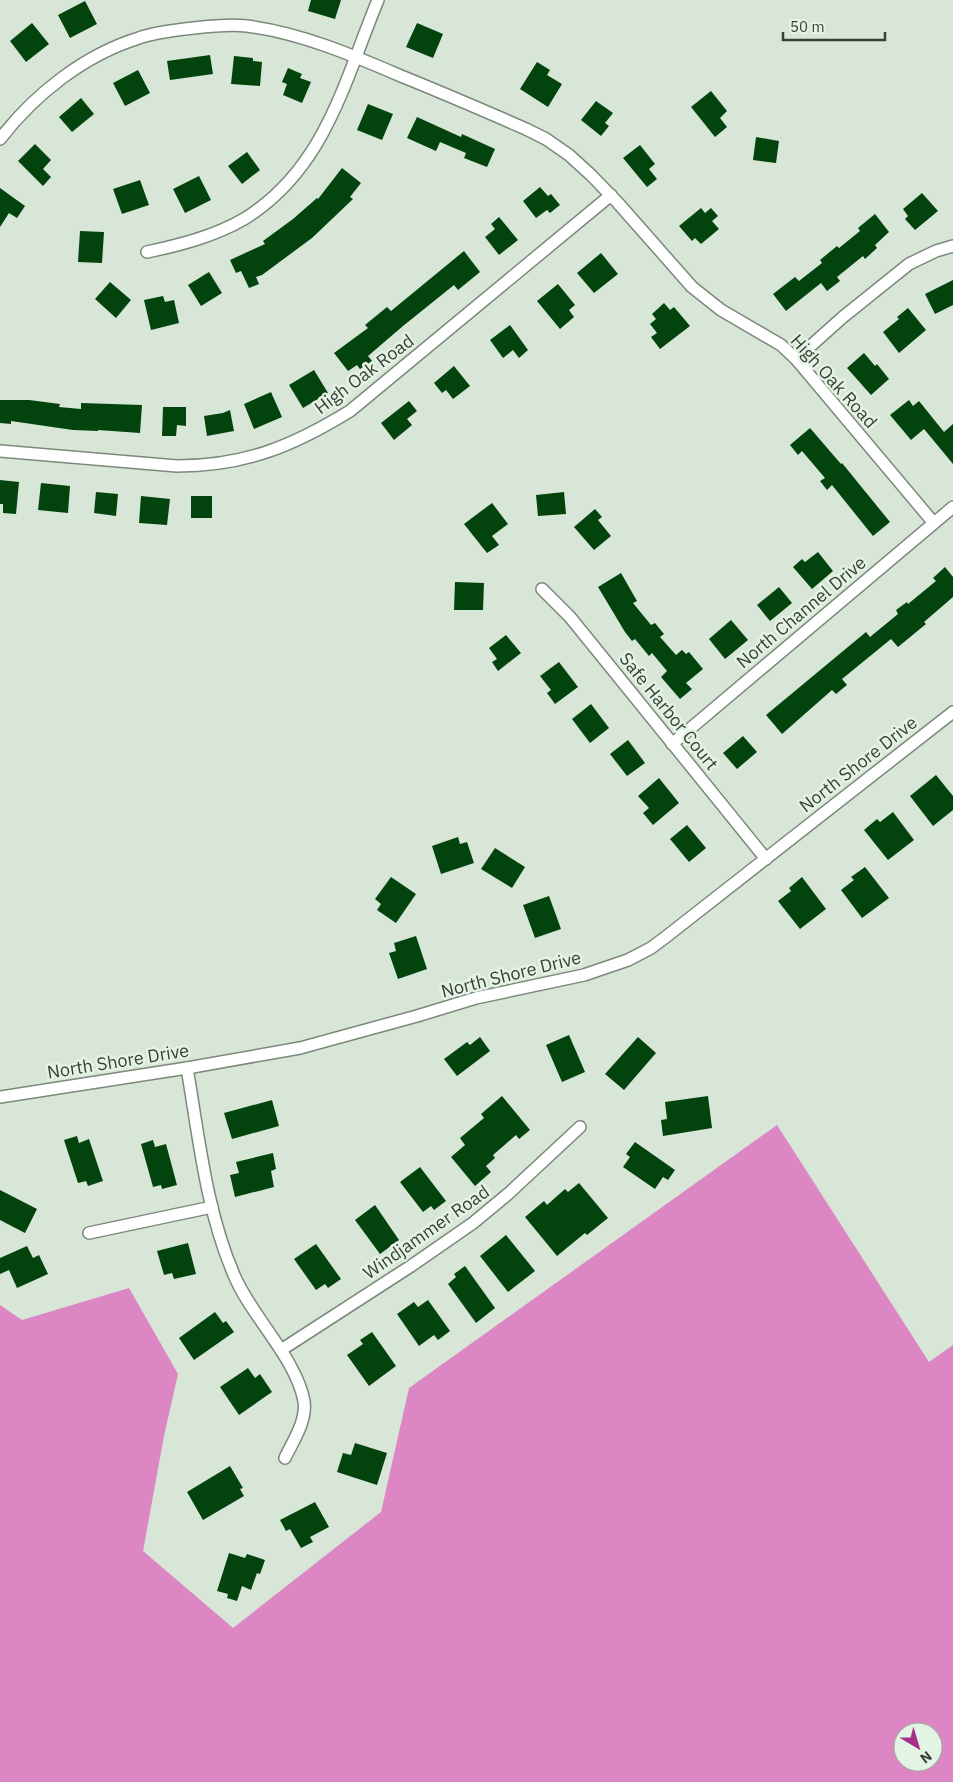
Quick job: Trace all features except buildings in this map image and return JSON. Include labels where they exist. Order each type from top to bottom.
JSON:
[{"type":"street","points":[[147,252],[176,246],[212,234],[244,219],[273,196],[297,172],[315,148],[335,108],[378,0]]},
{"type":"street","name":"High Oak Road","points":[[0,138],[43,93],[74,69],[139,38],[194,28],[245,26],[274,30],[356,57],[546,139],[569,155],[611,195],[692,287],[721,310],[781,345],[796,359],[933,522]]},
{"type":"street","name":"High Oak Road","points":[[0,451],[177,466],[200,466],[233,461],[284,447],[350,412],[611,195]]},
{"type":"street","points":[[796,359],[843,317],[909,264],[936,251],[953,246]]},
{"type":"street","name":"North Channel Drive","points":[[672,744],[953,507]]},
{"type":"street","name":"Safe Harbor Court","points":[[542,589],[570,617],[766,859]]},
{"type":"street","name":"North Shore Drive","points":[[0,1097],[187,1068],[300,1048],[476,998],[584,975],[628,960],[651,948],[953,712]]},
{"type":"street","points":[[187,1068],[208,1189],[217,1229],[235,1277],[281,1350],[296,1378],[304,1402],[301,1426],[285,1458]]},
{"type":"street","name":"Windjammer Road","points":[[281,1350],[411,1266],[473,1223],[508,1194],[580,1127]]},
{"type":"street","points":[[88,1234],[212,1207]]},
{"type":"shaded area","points":[[777,1125],[929,1362],[953,1345],[953,1782],[0,1782],[0,1305],[22,1320],[129,1288],[178,1374],[164,1436],[143,1551],[233,1628],[381,1512],[409,1388]]}]
